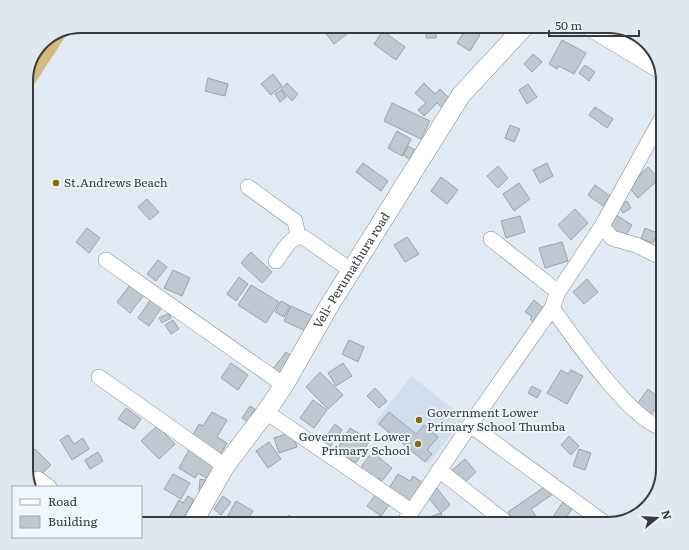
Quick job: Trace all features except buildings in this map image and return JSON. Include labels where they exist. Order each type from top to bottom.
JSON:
[{"type":"main road","name":"Veli- Perumathura road","points":[[196,517],[225,466],[266,412],[284,384],[329,306],[461,95],[519,33]]},
{"type":"main road","points":[[606,33],[636,45],[652,62]]},
{"type":"street","points":[[410,517],[439,470],[470,424],[552,308],[558,292],[602,226],[656,129]]},
{"type":"street","points":[[248,187],[295,221],[298,236]]},
{"type":"street","points":[[602,226],[612,238],[636,245],[656,255]]},
{"type":"street","points":[[276,261],[293,238],[303,236],[352,271]]},
{"type":"street","points":[[491,239],[558,292]]},
{"type":"street","points":[[106,260],[284,384]]},
{"type":"street","points":[[552,308],[589,359],[612,387],[656,426]]},
{"type":"street","points":[[99,377],[225,466]]},
{"type":"street","points":[[266,412],[406,517]]},
{"type":"street","points":[[470,424],[596,517]]},
{"type":"street","points":[[439,470],[499,517]]},
{"type":"shaded area","points":[[66,36],[33,86],[35,69],[43,52],[57,39]]},
{"type":"shaded area","name":"Government Lower Primary School Thumba","points":[[411,376],[464,417],[428,464],[375,423]]},
{"type":"place","name":"St.Andrews Beach","points":[[56,183]]},
{"type":"place","name":"Government Lower Primary School Thumba","points":[[419,420]]},
{"type":"place","name":"Government Lower Primary School","points":[[418,444]]}]
